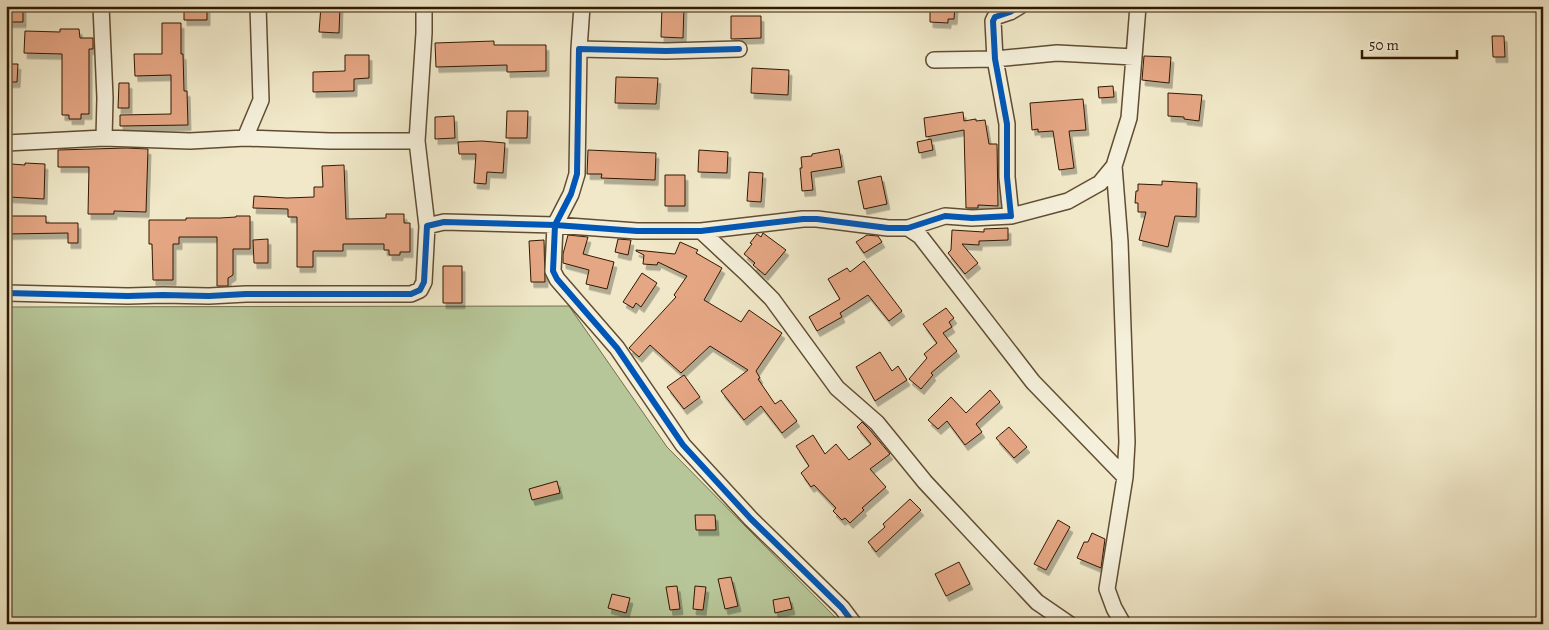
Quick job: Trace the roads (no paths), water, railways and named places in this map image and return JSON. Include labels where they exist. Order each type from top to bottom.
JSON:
[{"type":"street","points":[[101,6],[105,98],[104,138]]},
{"type":"street","points":[[245,138],[261,100],[258,6]]},
{"type":"street","points":[[6,293],[128,296],[410,294],[420,290],[424,282],[427,226],[417,140],[424,6]]},
{"type":"street","points":[[582,6],[579,49],[578,174],[555,224],[553,271],[557,279],[617,348],[683,445],[751,519],[842,608],[854,624]]},
{"type":"street","points":[[1011,216],[1007,124],[995,59],[993,21],[995,17],[1020,6]]},
{"type":"street","points":[[1123,624],[1114,608],[1107,589],[1126,477],[1127,442],[1120,242],[1114,166],[1129,118],[1138,6]]},
{"type":"street","points":[[579,49],[612,51],[738,49]]},
{"type":"street","points":[[934,60],[995,59],[1057,53],[1134,57]]},
{"type":"street","points":[[6,143],[104,138],[190,141],[245,138],[330,141],[417,140]]},
{"type":"street","points":[[427,226],[444,222],[461,222],[555,224],[637,231],[701,231],[803,219],[818,219],[888,228],[908,228],[945,216],[972,218],[1011,216],[1068,201],[1100,183],[1114,166]]},
{"type":"street","points":[[908,228],[920,236],[1033,382],[1126,477]]},
{"type":"street","points":[[701,231],[772,299],[837,388],[877,423],[925,482],[1037,602],[1069,624]]}]
